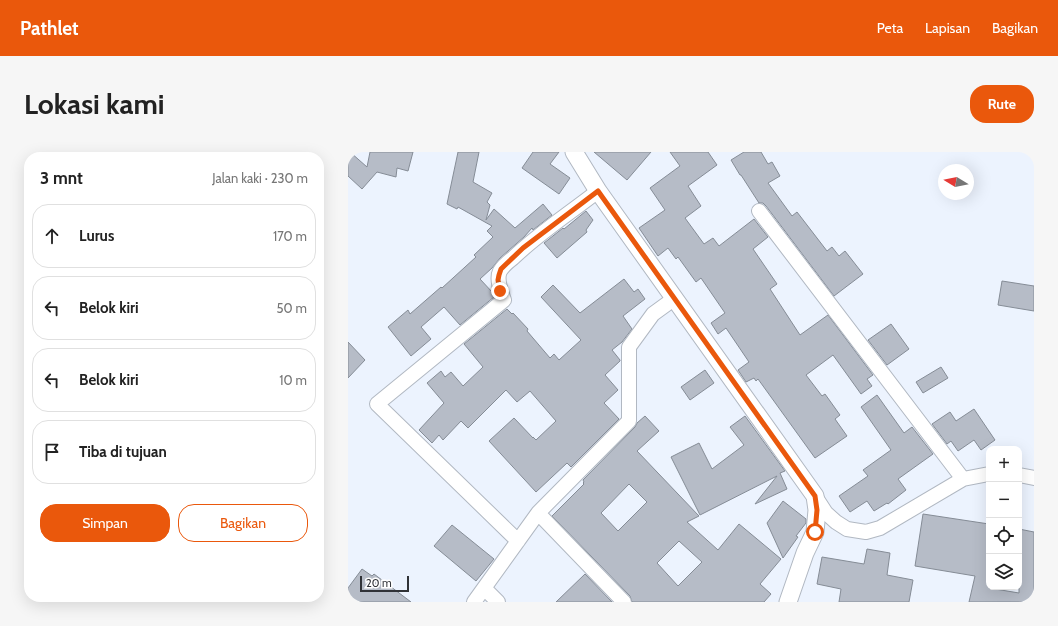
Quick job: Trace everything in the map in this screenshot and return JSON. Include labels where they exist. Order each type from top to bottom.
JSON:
[{"type":"street","points":[[574,152],[598,191],[826,513],[836,522],[847,529],[866,532],[880,528],[963,479],[986,475]]},
{"type":"street","points":[[518,541],[377,404],[504,300],[500,291],[498,280],[501,269],[523,248],[598,191]]},
{"type":"street","points":[[758,211],[963,479]]},
{"type":"street","points":[[474,602],[538,513],[629,420],[629,347],[653,314],[675,298]]},
{"type":"street","points":[[1022,476],[1034,478]]},
{"type":"street","points":[[788,602],[805,553],[815,532],[817,510],[815,496]]},
{"type":"street","points":[[538,513],[624,602]]},
{"type":"street","points":[[484,588],[498,602]]},
{"type":"building","points":[[348,152],[350,152],[367,167],[370,152],[413,152],[408,171],[397,168],[396,177],[377,172],[362,189],[348,176]]},
{"type":"building","points":[[458,152],[479,152],[473,182],[492,193],[487,202],[490,205],[486,220],[494,209],[515,228],[543,204],[552,215],[533,230],[532,228],[480,279],[493,293],[494,297],[460,325],[444,307],[421,327],[431,339],[411,356],[388,327],[408,310],[410,314],[441,287],[442,288],[476,257],[474,255],[493,237],[487,231],[492,226],[458,207],[457,209],[447,204]]},
{"type":"building","points":[[533,152],[559,152],[550,164],[570,178],[559,194],[522,168]]},
{"type":"building","points":[[594,152],[651,152],[627,180]]},
{"type":"building","points":[[670,152],[708,152],[717,165],[688,186],[701,206],[685,218],[704,244],[713,238],[719,246],[754,219],[768,237],[753,249],[777,284],[770,289],[800,335],[828,315],[873,375],[867,379],[872,386],[861,394],[833,355],[806,375],[822,396],[825,394],[840,415],[835,419],[847,436],[815,458],[758,379],[756,381],[754,378],[746,382],[738,370],[749,362],[726,328],[718,334],[711,323],[725,313],[701,278],[696,282],[678,257],[676,259],[668,248],[658,256],[639,228],[665,210],[650,188],[680,166]]},
{"type":"building","points":[[744,152],[761,152],[768,164],[772,162],[780,176],[768,183],[792,216],[797,212],[827,251],[832,247],[839,256],[845,251],[863,274],[834,296],[766,206],[763,203],[759,203],[740,175],[731,160]]},
{"type":"building","points":[[586,211],[593,220],[586,230],[587,232],[557,258],[544,243]]},
{"type":"building","points":[[624,279],[634,292],[638,289],[645,299],[623,316],[632,329],[622,342],[612,350],[620,361],[605,375],[618,390],[604,403],[619,419],[571,467],[567,463],[536,492],[489,441],[514,418],[536,440],[556,421],[530,391],[517,402],[506,390],[468,428],[461,421],[443,440],[439,435],[432,443],[419,430],[444,403],[427,383],[441,371],[445,377],[451,372],[463,386],[483,367],[464,344],[507,309],[512,314],[513,313],[528,329],[527,331],[550,358],[554,354],[559,360],[581,340],[541,297],[553,285],[580,313]]},
{"type":"building","points":[[1002,281],[1034,286],[1034,311],[998,305]]},
{"type":"building","points":[[891,324],[909,349],[887,365],[868,340]]},
{"type":"building","points":[[348,342],[365,360],[348,378]]},
{"type":"building","points":[[941,367],[948,378],[923,393],[916,382]]},
{"type":"building","points":[[705,370],[714,383],[690,400],[681,387]]},
{"type":"building","points":[[877,395],[904,433],[912,427],[933,454],[898,479],[906,490],[888,504],[887,503],[874,511],[867,501],[850,512],[839,496],[868,476],[863,470],[891,450],[861,407]]},
{"type":"building","points":[[974,409],[995,440],[981,450],[974,440],[958,451],[951,441],[947,444],[932,424],[950,412],[956,421]]},
{"type":"building","points":[[645,416],[659,431],[637,451],[699,516],[687,522],[718,550],[739,524],[781,559],[760,584],[771,594],[764,602],[632,602],[630,596],[552,516],[584,484],[583,480],[635,427],[637,423]],"holes":[[[629,484],[647,502],[618,531],[601,513]],[[679,541],[702,562],[678,586],[657,563]]]},
{"type":"building","points":[[745,416],[785,471],[780,473],[787,489],[755,504],[777,476],[700,515],[671,457],[699,443],[712,469],[744,445],[730,427]]},
{"type":"building","points":[[783,501],[806,519],[806,523],[796,536],[798,537],[783,558],[767,523]]},
{"type":"building","points":[[923,514],[986,524],[986,590],[1001,590],[1019,593],[1019,590],[1022,590],[1022,530],[1034,532],[1034,602],[969,602],[975,576],[915,566]]},
{"type":"building","points":[[452,525],[494,559],[476,581],[434,546]]},
{"type":"building","points":[[867,549],[890,553],[887,575],[913,580],[909,602],[839,602],[841,589],[817,584],[822,557],[864,564]]},
{"type":"building","points":[[362,569],[372,576],[374,574],[411,602],[355,602],[348,597],[348,588]]},
{"type":"building","points":[[585,574],[612,602],[556,602]]},
{"type":"route","points":[[500,291],[498,280],[501,269],[523,248],[598,191],[815,496],[817,510],[815,532]]}]
